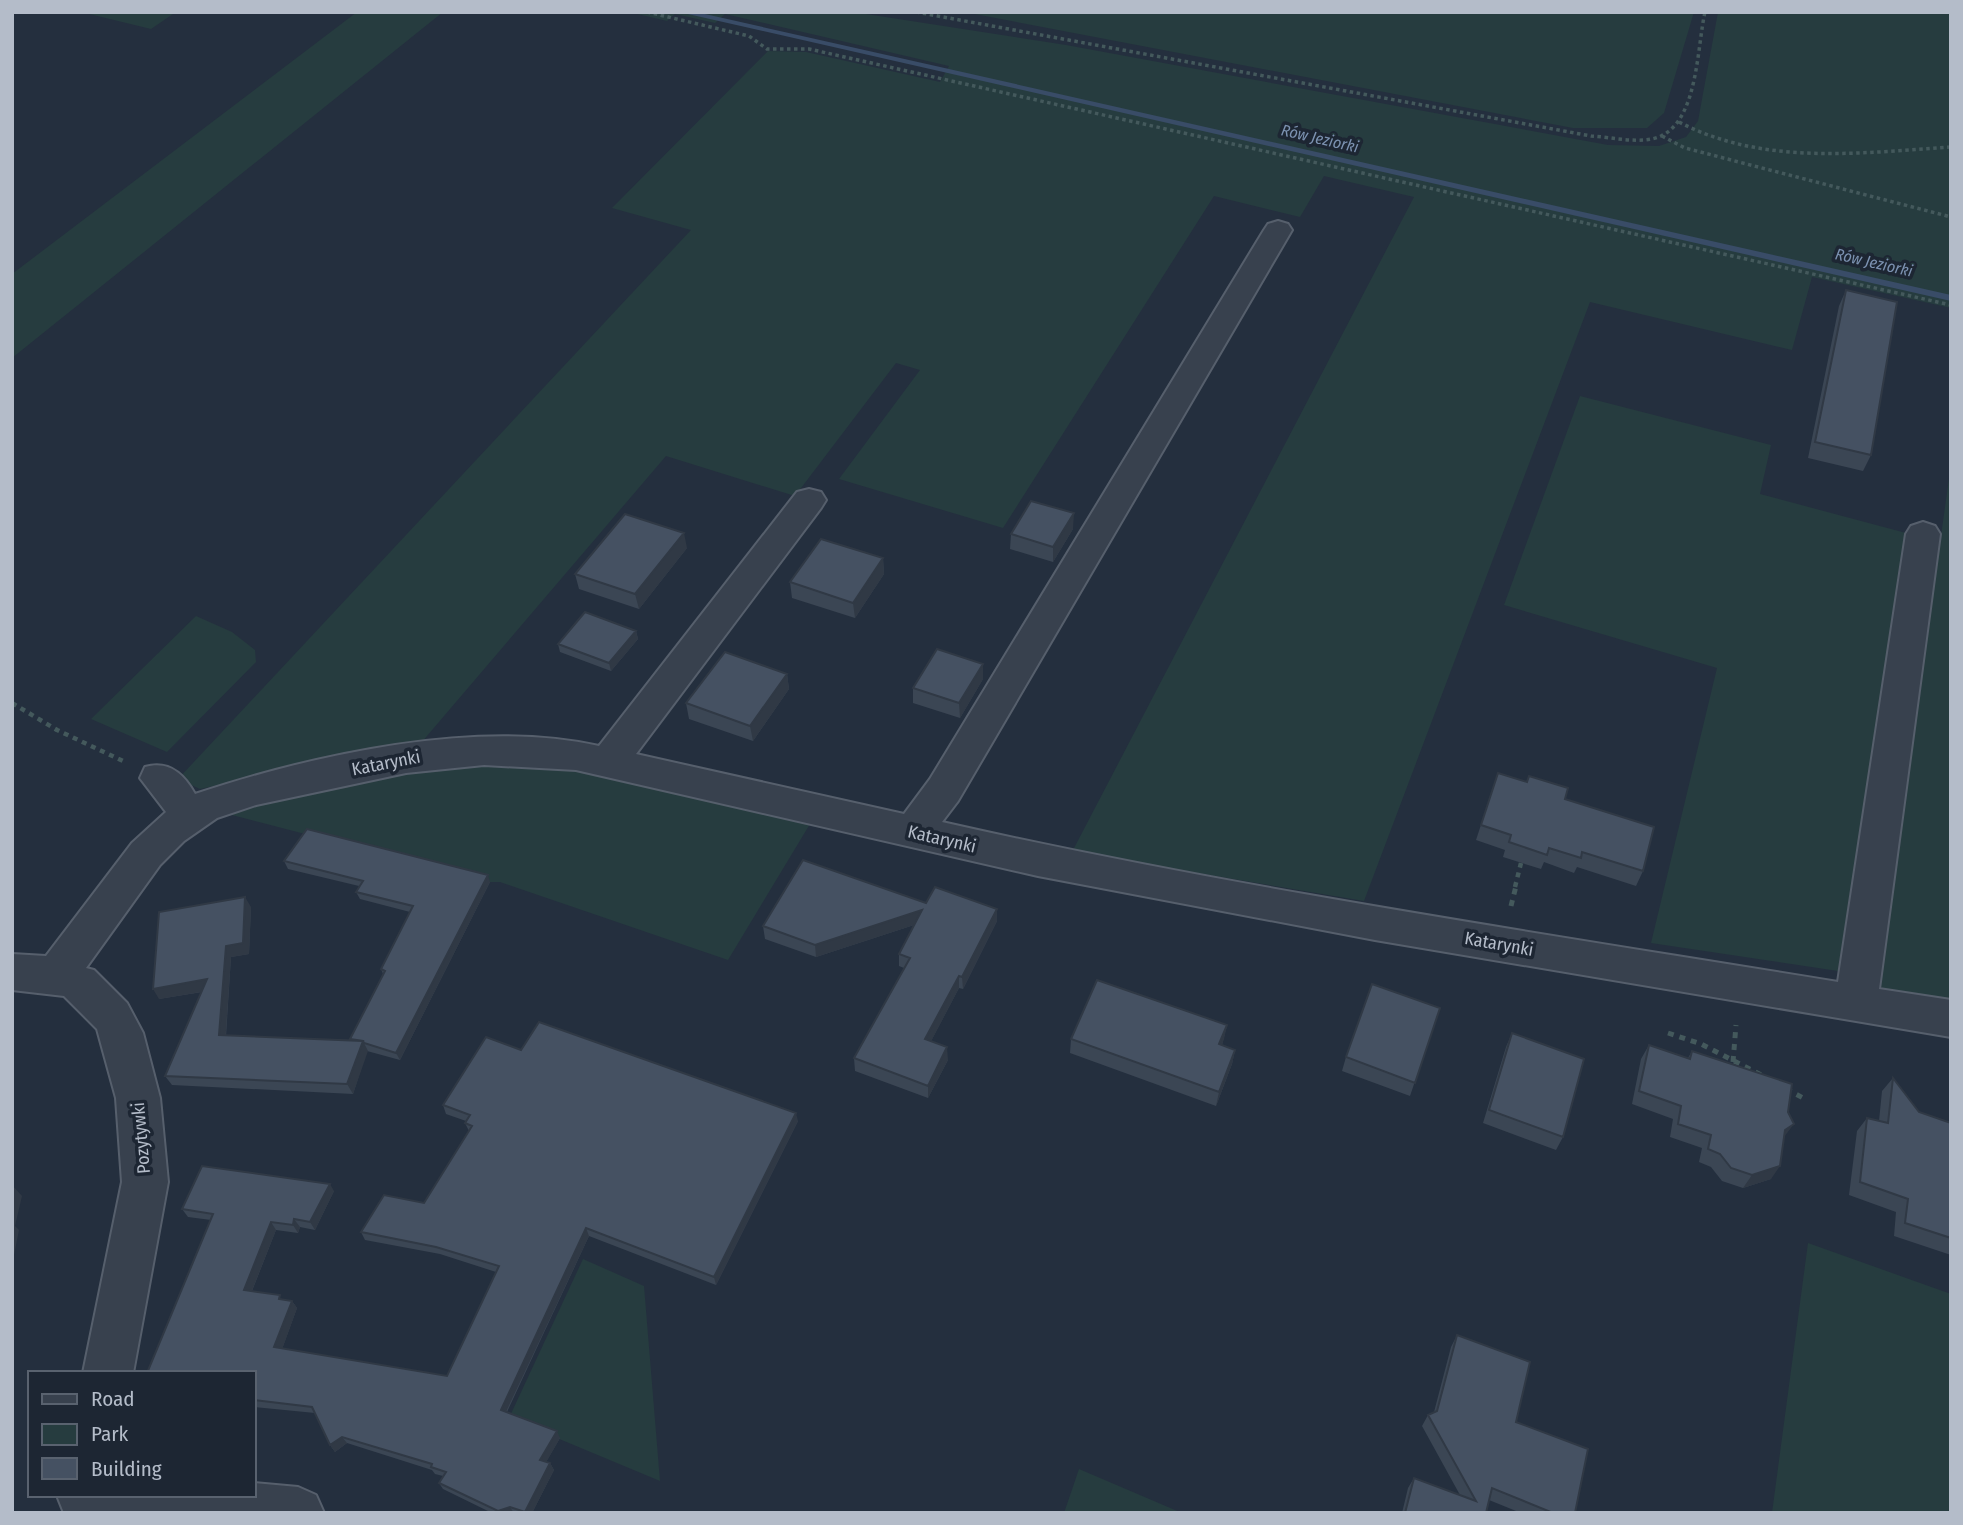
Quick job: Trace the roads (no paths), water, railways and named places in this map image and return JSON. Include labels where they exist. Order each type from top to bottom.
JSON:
[{"type":"street","points":[[914,832],[944,790],[1278,230]]},
{"type":"street","points":[[608,762],[809,500]]},
{"type":"street","points":[[1856,1004],[1923,534]]},
{"type":"street","name":"Katarynki","points":[[57,975],[146,854],[188,817],[217,800],[433,753],[485,750],[576,755],[1038,860],[1375,923],[1951,1019]]},
{"type":"street","points":[[159,778],[176,795],[188,817]]},
{"type":"street","points":[[12,972],[57,975]]},
{"type":"street","name":"Pozytywki","points":[[57,975],[79,983],[113,1016],[121,1033],[138,1098],[145,1182],[108,1371]]},
{"type":"street","points":[[83,1502],[122,1497]]},
{"type":"street","points":[[140,1497],[298,1513]]},
{"type":"waterway","name":"Rów Jeziorki","points":[[683,12],[1951,298]]}]
